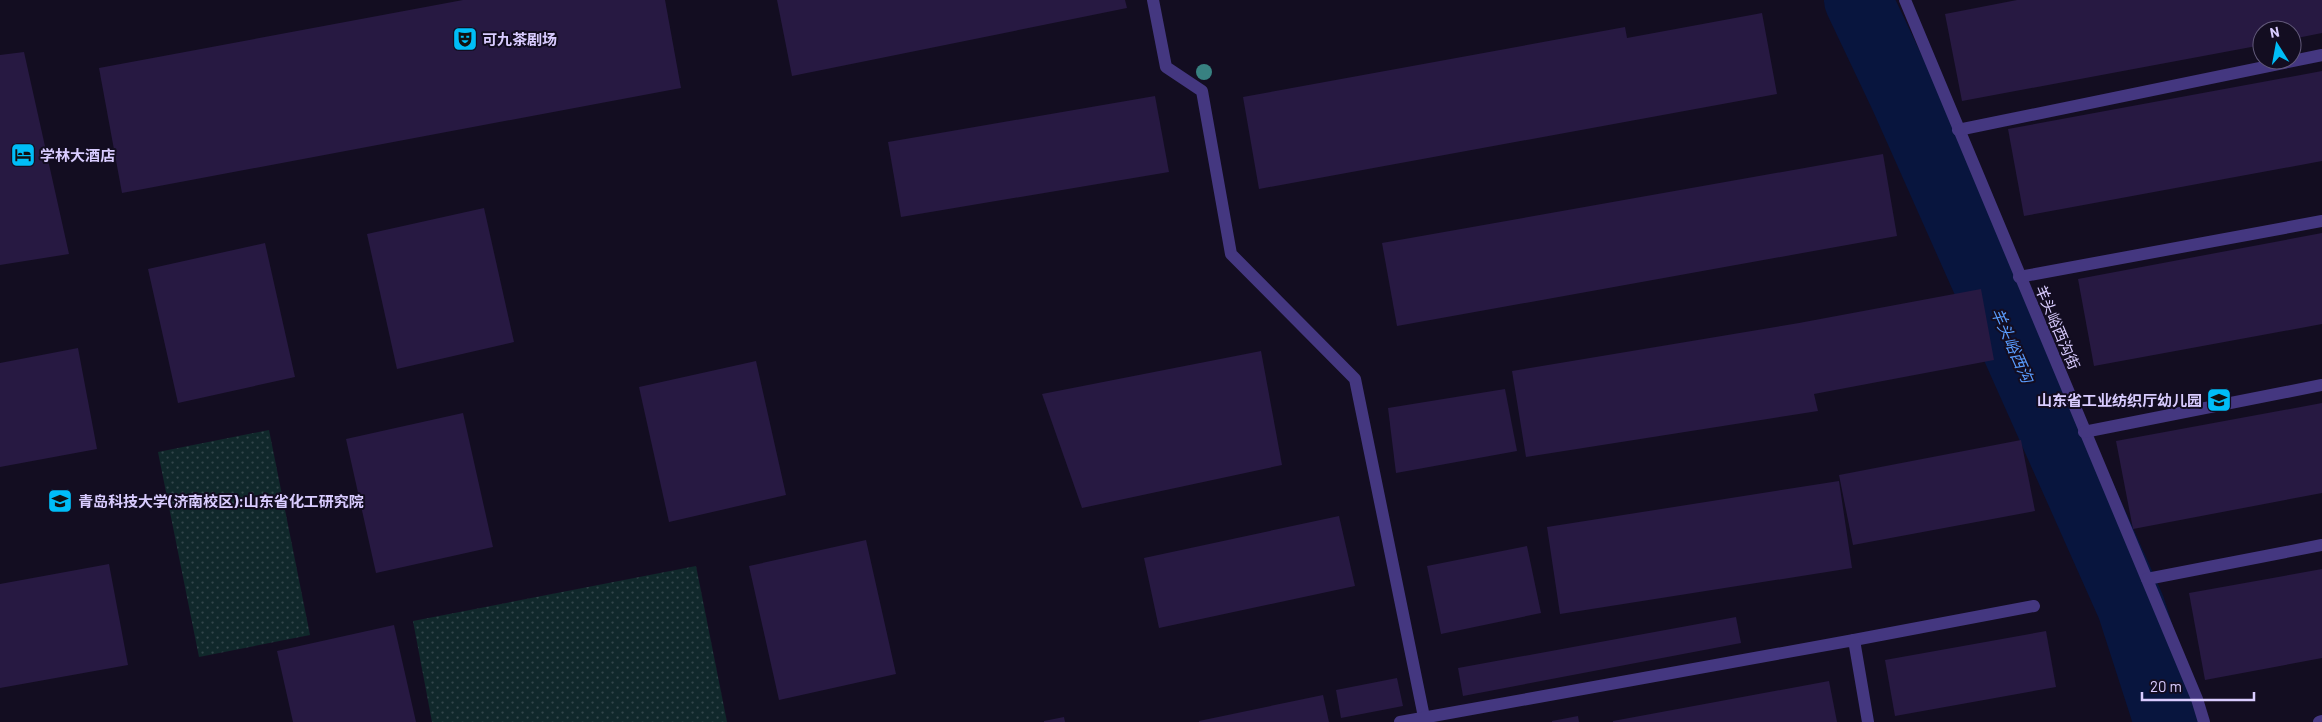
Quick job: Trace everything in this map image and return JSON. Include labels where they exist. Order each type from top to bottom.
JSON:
[{"type":"street","points":[[1154,0],[1166,67],[1202,91],[1231,254],[1355,379],[1424,717]]},
{"type":"street","name":"羊头峪西沟街","points":[[1904,0],[2197,699],[2204,722]]},
{"type":"street","points":[[1958,130],[2322,55]]},
{"type":"street","points":[[2019,276],[2322,221]]},
{"type":"street","points":[[2084,432],[2322,385]]},
{"type":"street","points":[[2147,580],[2322,545]]},
{"type":"street","points":[[1400,722],[2034,606]]},
{"type":"street","points":[[1854,640],[1868,722]]},
{"type":"green space","points":[[269,430],[310,635],[199,657],[158,452]]},
{"type":"green space","points":[[696,566],[727,722],[432,722],[413,621]]},
{"type":"building","points":[[463,0],[665,0],[681,88],[122,193],[99,68]]},
{"type":"building","points":[[777,0],[1125,0],[1127,8],[792,76]]},
{"type":"building","points":[[2017,0],[2322,0],[2322,33],[2302,37],[2302,20],[2252,20],[2252,47],[1962,101],[1945,14]]},
{"type":"building","points":[[1762,13],[1777,94],[1259,189],[1243,97],[1625,27],[1627,38]]},
{"type":"building","name":"学林大酒店","points":[[24,52],[69,254],[0,265],[0,55]]},
{"type":"building","points":[[2322,71],[2322,161],[2024,216],[2008,129]]},
{"type":"building","points":[[1155,96],[1169,172],[901,217],[888,142]]},
{"type":"building","points":[[1883,154],[1897,236],[1397,326],[1382,243]]},
{"type":"building","points":[[484,208],[514,342],[397,369],[367,234]]},
{"type":"building","points":[[2322,233],[2322,324],[2094,366],[2078,279]]},
{"type":"building","points":[[265,243],[295,377],[178,403],[148,269]]},
{"type":"building","points":[[1981,289],[1994,360],[1814,394],[1818,411],[1526,457],[1512,371],[1799,323]]},
{"type":"building","points":[[78,348],[97,449],[0,467],[0,363]]},
{"type":"building","points":[[1261,351],[1282,465],[1082,508],[1042,394]]},
{"type":"building","points":[[756,361],[786,495],[669,522],[639,387]]},
{"type":"building","points":[[1505,389],[1517,451],[1396,473],[1388,408]]},
{"type":"building","points":[[2322,403],[2322,493],[2133,529],[2116,441]]},
{"type":"building","points":[[463,413],[493,547],[376,573],[346,439]]},
{"type":"building","points":[[2021,440],[2035,511],[1853,545],[1839,475]]},
{"type":"building","points":[[1839,481],[1852,568],[1560,614],[1547,527]]},
{"type":"building","points":[[1339,516],[1355,586],[1159,628],[1144,558]]},
{"type":"building","points":[[866,540],[896,674],[779,700],[749,566]]},
{"type":"building","points":[[1527,546],[1541,613],[1441,634],[1427,566]]},
{"type":"building","points":[[109,564],[128,665],[0,688],[0,584]]},
{"type":"building","points":[[2322,569],[2322,658],[2205,680],[2189,593]]},
{"type":"building","points":[[1736,617],[1741,643],[1463,696],[1458,668]]},
{"type":"building","points":[[394,625],[416,722],[293,722],[277,651]]},
{"type":"building","points":[[2046,631],[2056,687],[1895,716],[1885,660]]},
{"type":"building","points":[[1397,678],[1403,706],[1341,718],[1336,690]]},
{"type":"building","points":[[1829,681],[1837,722],[1613,722],[1613,721]]},
{"type":"building","points":[[1323,695],[1329,722],[1199,722],[1199,721]]},
{"type":"building","points":[[1578,716],[1579,722],[1552,722],[1552,721]]},
{"type":"building","points":[[1064,717],[1065,722],[1044,722],[1044,721]]},
{"type":"waterway","name":"羊头峪西沟","points":[[1858,0],[1904,97],[2131,607],[2168,722]]},
{"type":"place","name":"可九茶剧场","points":[[465,39]]},
{"type":"place","name":"学林大酒店","points":[[23,155]]},
{"type":"place","name":"山东省工业纺织厅幼儿园","points":[[2219,400]]},
{"type":"place","name":"青岛科技大学(济南校区):山东省化工研究院","points":[[60,501]]}]
